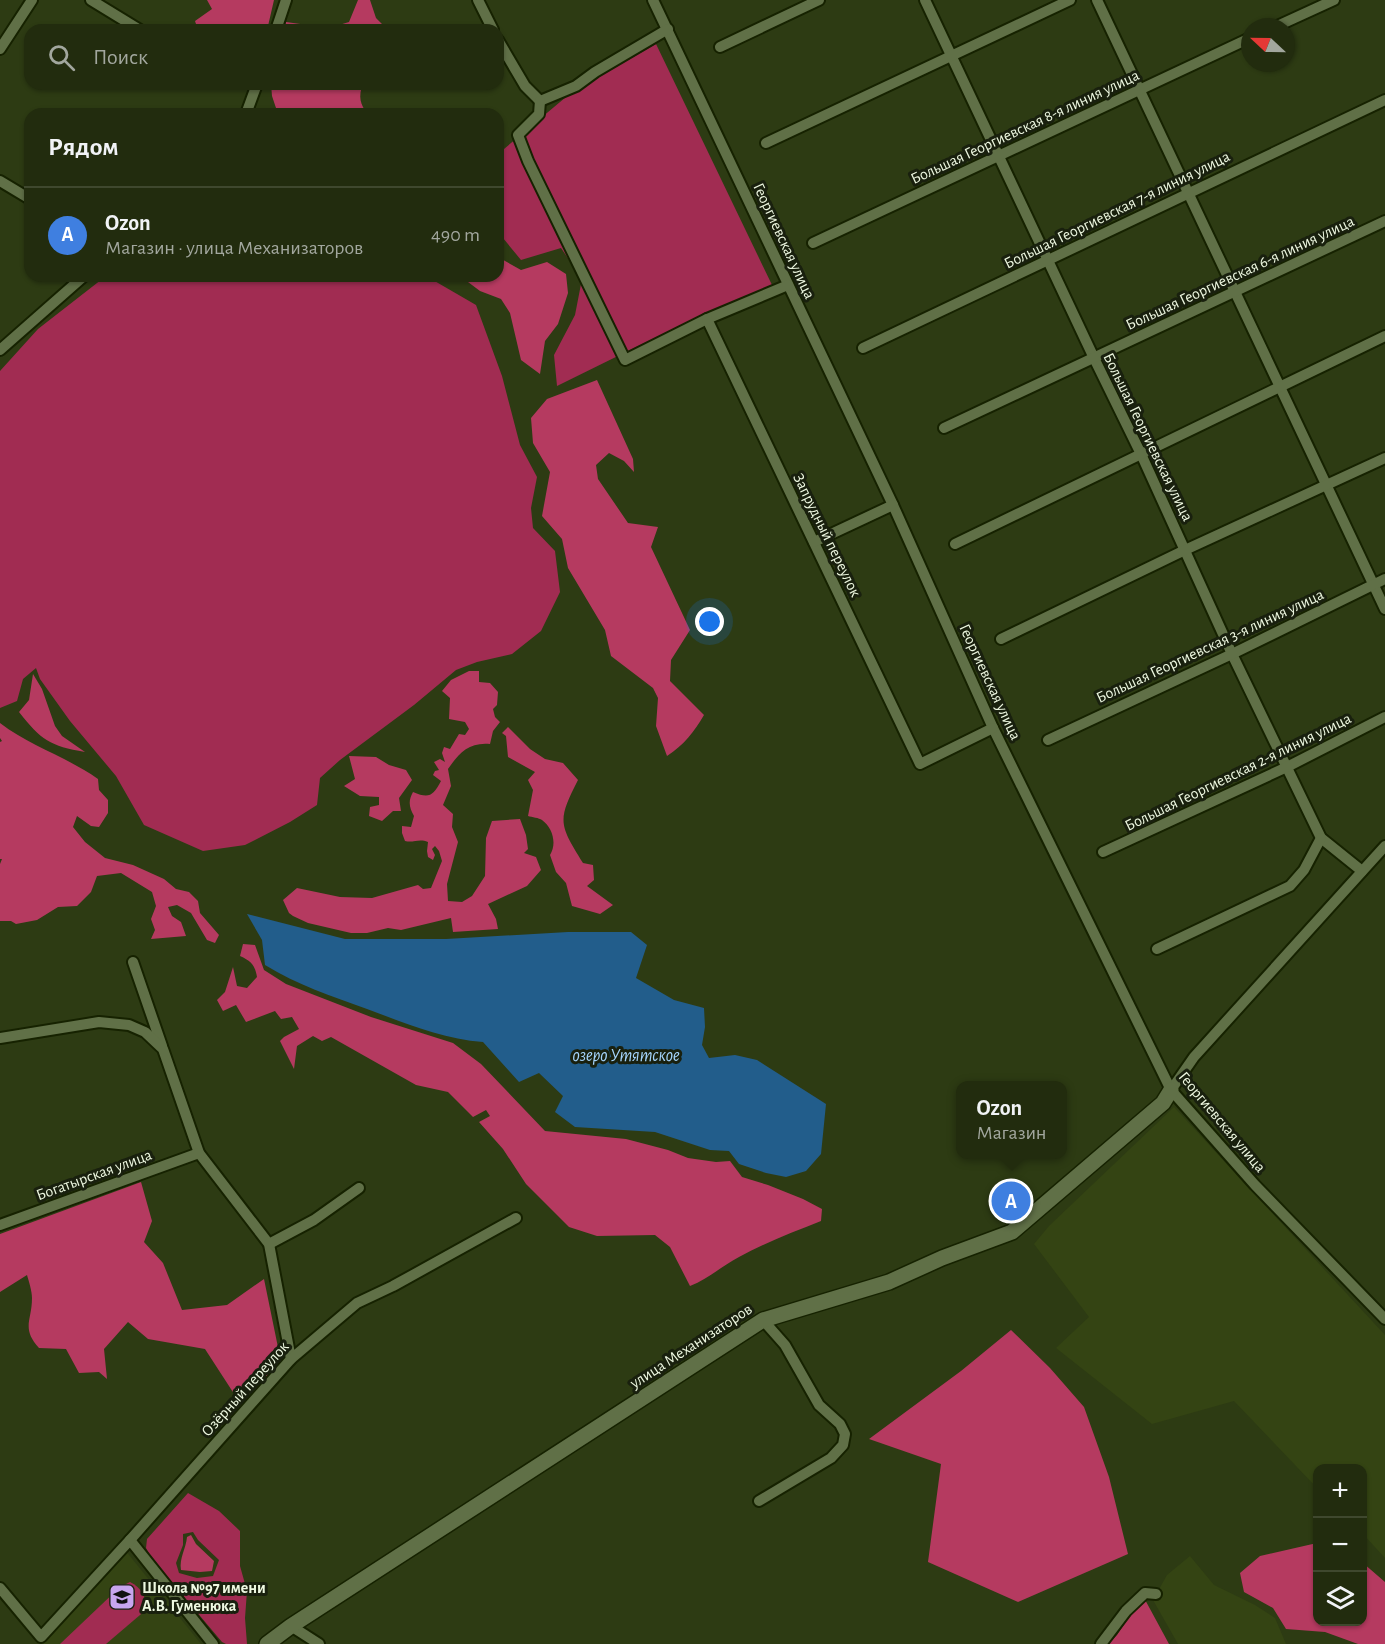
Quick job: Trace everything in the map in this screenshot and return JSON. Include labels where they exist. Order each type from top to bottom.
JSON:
[{"type":"street","points":[[0,49],[32,0]]},
{"type":"street","points":[[91,0],[130,24]]},
{"type":"street","points":[[278,24],[286,0]]},
{"type":"street","points":[[478,0],[490,24]]},
{"type":"street","name":"Георгиевская улица","points":[[653,0],[893,505],[993,728],[1171,1090],[1256,1185],[1385,1319]]},
{"type":"street","points":[[720,47],[819,0]]},
{"type":"street","name":"Большая Георгиевская улица","points":[[925,0],[1141,454],[1232,654],[1321,838],[1362,871]]},
{"type":"street","points":[[765,143],[953,57],[1070,0]]},
{"type":"street","points":[[1097,0],[1385,609]]},
{"type":"street","points":[[1295,18],[1334,0]]},
{"type":"street","points":[[540,101],[576,86],[595,72],[668,29]]},
{"type":"street","name":"Большая Георгиевская 8-я линия улица","points":[[813,243],[1241,43]]},
{"type":"street","points":[[504,50],[525,86],[540,101],[539,114],[518,135],[528,161],[625,360],[707,318],[788,285]]},
{"type":"street","points":[[248,108],[255,90]]},
{"type":"street","name":"Большая Георгиевская 7-я линия улица","points":[[862,348],[1385,100]]},
{"type":"street","points":[[0,181],[24,195]]},
{"type":"street","name":"Большая Георгиевская 6-я линия улица","points":[[944,428],[1385,221]]},
{"type":"street","points":[[0,350],[77,282]]},
{"type":"street","name":"Запрудный переулок","points":[[707,318],[920,764],[993,728]]},
{"type":"street","points":[[955,544],[1385,336]]},
{"type":"street","points":[[1001,639],[1185,550],[1385,458]]},
{"type":"street","points":[[814,542],[893,505]]},
{"type":"street","name":"Большая Георгиевская 3-я линия улица","points":[[1048,740],[1385,579]]},
{"type":"street","name":"Большая Георгиевская 2-я линия улица","points":[[1103,852],[1287,767],[1385,717]]},
{"type":"street","points":[[1157,949],[1290,886],[1304,870],[1321,838]]},
{"type":"street","points":[[1171,1090],[1194,1057],[1385,846]]},
{"type":"street","points":[[133,962],[199,1153],[269,1244],[291,1359]]},
{"type":"street","points":[[0,1038],[99,1022],[129,1025],[145,1032],[164,1049]]},
{"type":"street","name":"улица Механизаторов","points":[[267,1644],[291,1626],[763,1320],[889,1281],[1012,1232],[1163,1103],[1171,1090]]},
{"type":"street","name":"Богатырская улица","points":[[0,1225],[199,1153]]},
{"type":"street","points":[[269,1244],[314,1220],[359,1188]]},
{"type":"street","name":"Озёрный переулок","points":[[0,1588],[41,1636],[291,1359],[357,1303],[393,1286],[516,1218]]},
{"type":"street","points":[[759,1501],[831,1458],[843,1445],[845,1434],[840,1424],[819,1405],[785,1345],[763,1320]]},
{"type":"street","points":[[130,1540],[213,1644]]},
{"type":"street","points":[[1101,1644],[1126,1611],[1145,1593],[1156,1594]]},
{"type":"street","points":[[291,1626],[319,1644]]},
{"type":"shaded area","points":[[207,0],[274,0],[268,24],[196,24],[195,21],[212,9]]},
{"type":"shaded area","points":[[358,0],[370,0],[376,18],[382,24],[342,24],[349,22]]},
{"type":"shaded area","points":[[656,44],[772,285],[701,315],[557,386],[554,355],[575,315],[582,279],[561,248],[521,260],[504,239],[504,149],[572,92]]},
{"type":"shaded area","points":[[272,90],[362,90],[364,108],[276,108]]},
{"type":"shaded area","points":[[504,260],[521,270],[547,262],[566,274],[568,293],[558,324],[545,341],[540,374],[521,360],[510,313],[501,299],[480,291],[468,282],[504,282]]},
{"type":"shaded area","points":[[98,282],[436,282],[476,305],[502,376],[520,445],[537,477],[531,508],[533,528],[555,551],[560,592],[541,631],[512,654],[477,662],[456,670],[320,778],[317,805],[245,845],[203,851],[144,825],[116,776],[70,721],[40,679],[36,668],[23,679],[17,701],[0,708],[0,371],[38,329]]},
{"type":"shaded area","points":[[597,380],[633,459],[634,472],[624,461],[609,453],[596,465],[598,479],[628,523],[658,527],[651,547],[690,630],[671,660],[670,681],[704,715],[688,738],[667,756],[656,726],[658,698],[653,688],[611,656],[605,630],[568,568],[562,539],[542,516],[550,472],[533,443],[531,418],[547,399]]},
{"type":"shaded area","points":[[469,671],[479,671],[479,682],[490,683],[498,692],[497,705],[493,709],[495,717],[500,722],[493,731],[490,744],[470,747],[456,758],[448,769],[451,786],[443,805],[453,814],[452,827],[458,842],[447,884],[448,901],[462,902],[472,896],[485,876],[486,838],[492,821],[520,819],[528,849],[524,853],[536,857],[541,870],[527,886],[488,904],[496,919],[498,929],[453,932],[451,918],[401,930],[388,928],[367,933],[351,933],[308,923],[293,916],[289,913],[283,900],[297,888],[340,897],[372,898],[418,885],[423,889],[431,888],[442,861],[439,851],[435,846],[432,849],[435,855],[433,860],[428,857],[428,842],[405,841],[402,826],[411,827],[414,816],[410,801],[413,792],[430,795],[441,781],[433,775],[439,770],[434,762],[440,759],[445,762],[442,753],[444,747],[450,749],[459,734],[465,735],[469,729],[465,722],[449,719],[450,698],[442,691],[451,680]]},
{"type":"shaded area","points":[[33,674],[42,689],[55,726],[62,736],[85,752],[63,747],[47,740],[19,712],[29,700]]},
{"type":"shaded area","points":[[0,723],[98,779],[99,790],[108,800],[108,813],[99,827],[91,826],[77,816],[73,827],[85,842],[105,858],[133,865],[164,879],[176,889],[189,892],[198,901],[200,913],[219,935],[215,943],[207,940],[191,913],[177,905],[168,907],[172,916],[181,922],[186,936],[151,939],[155,930],[151,919],[156,906],[152,892],[121,873],[97,876],[91,892],[77,906],[58,907],[37,920],[16,924],[11,921],[0,921],[0,864],[2,859],[0,859],[0,742],[2,741]]},
{"type":"shaded area","points":[[508,727],[530,749],[545,759],[563,763],[578,780],[564,814],[565,830],[583,863],[593,865],[594,880],[587,886],[613,905],[600,914],[572,906],[566,883],[556,872],[550,855],[553,846],[551,832],[542,820],[528,816],[533,790],[528,780],[535,772],[508,757],[506,736],[502,733]]},
{"type":"shaded area","points":[[349,756],[376,757],[389,765],[406,770],[412,780],[399,798],[401,811],[393,811],[382,821],[369,816],[370,807],[379,805],[379,797],[360,796],[344,786],[355,779]]},
{"type":"shaded area","points":[[243,944],[255,945],[264,970],[286,984],[371,1017],[453,1043],[481,1064],[545,1131],[626,1139],[688,1158],[716,1162],[730,1161],[742,1177],[803,1199],[822,1209],[821,1221],[749,1252],[690,1286],[670,1247],[655,1235],[597,1236],[569,1227],[526,1184],[503,1149],[479,1122],[490,1116],[486,1110],[473,1117],[448,1092],[416,1085],[331,1037],[322,1041],[313,1036],[297,1046],[294,1069],[280,1041],[299,1029],[292,1017],[281,1019],[275,1011],[246,1022],[236,1005],[223,1011],[217,1000],[225,992],[233,967],[237,986],[247,988],[257,977],[252,964],[240,956]]},
{"type":"shaded area","points":[[1174,1107],[1385,1335],[1385,1558],[1367,1538],[1367,1464],[1313,1464],[1313,1484],[1234,1401],[1152,1424],[1056,1348],[1089,1317],[1034,1244],[1049,1226]]},
{"type":"shaded area","points":[[141,1182],[152,1221],[144,1242],[163,1263],[182,1310],[227,1305],[264,1279],[281,1362],[240,1403],[205,1349],[148,1339],[128,1322],[104,1349],[107,1379],[99,1372],[79,1373],[66,1349],[39,1348],[30,1335],[32,1298],[27,1275],[0,1292],[0,1234]]},
{"type":"shaded area","points":[[1011,1330],[1050,1368],[1084,1407],[1109,1477],[1128,1554],[1018,1602],[928,1562],[941,1464],[869,1439],[961,1371]]},
{"type":"shaded area","points":[[188,1493],[219,1511],[240,1531],[240,1566],[247,1591],[245,1618],[247,1644],[222,1642],[152,1559],[146,1548],[147,1539]],"holes":[[[193,1532],[219,1560],[213,1576],[197,1578],[179,1573],[176,1563],[183,1545],[183,1534]]]},
{"type":"shaded area","points":[[191,1535],[196,1544],[214,1561],[212,1571],[181,1570],[187,1537]]},
{"type":"shaded area","points":[[1313,1544],[1313,1626],[1367,1626],[1367,1566],[1385,1582],[1385,1644],[1358,1644],[1325,1632],[1286,1629],[1273,1608],[1244,1592],[1240,1573],[1260,1556]]},
{"type":"shaded area","name":"Школа №97 имени А.В. Гуменюка","points":[[125,1550],[201,1644],[39,1644]]},
{"type":"shaded area","points":[[1190,1556],[1214,1585],[1255,1605],[1275,1618],[1286,1644],[1178,1644],[1153,1600],[1167,1575]]},
{"type":"shaded area","points":[[130,1582],[142,1593],[147,1609],[106,1644],[60,1644],[120,1587]]},
{"type":"shaded area","points":[[1143,1596],[1169,1644],[1108,1644],[1117,1635]]},
{"type":"water","name":"озеро Утятское","points":[[247,914],[345,939],[446,939],[568,932],[631,932],[647,945],[636,978],[674,1000],[704,1008],[705,1027],[702,1045],[709,1058],[735,1055],[757,1060],[826,1104],[821,1154],[806,1171],[786,1177],[739,1164],[729,1151],[710,1150],[655,1132],[575,1127],[555,1112],[563,1096],[539,1073],[519,1082],[483,1042],[453,1038],[410,1025],[315,990],[265,965],[262,940]]},
{"type":"place","name":"Ozon","points":[[1011,1201]]},
{"type":"place","name":"Школа №97 имени А.В. Гуменюка","points":[[122,1597]]}]
